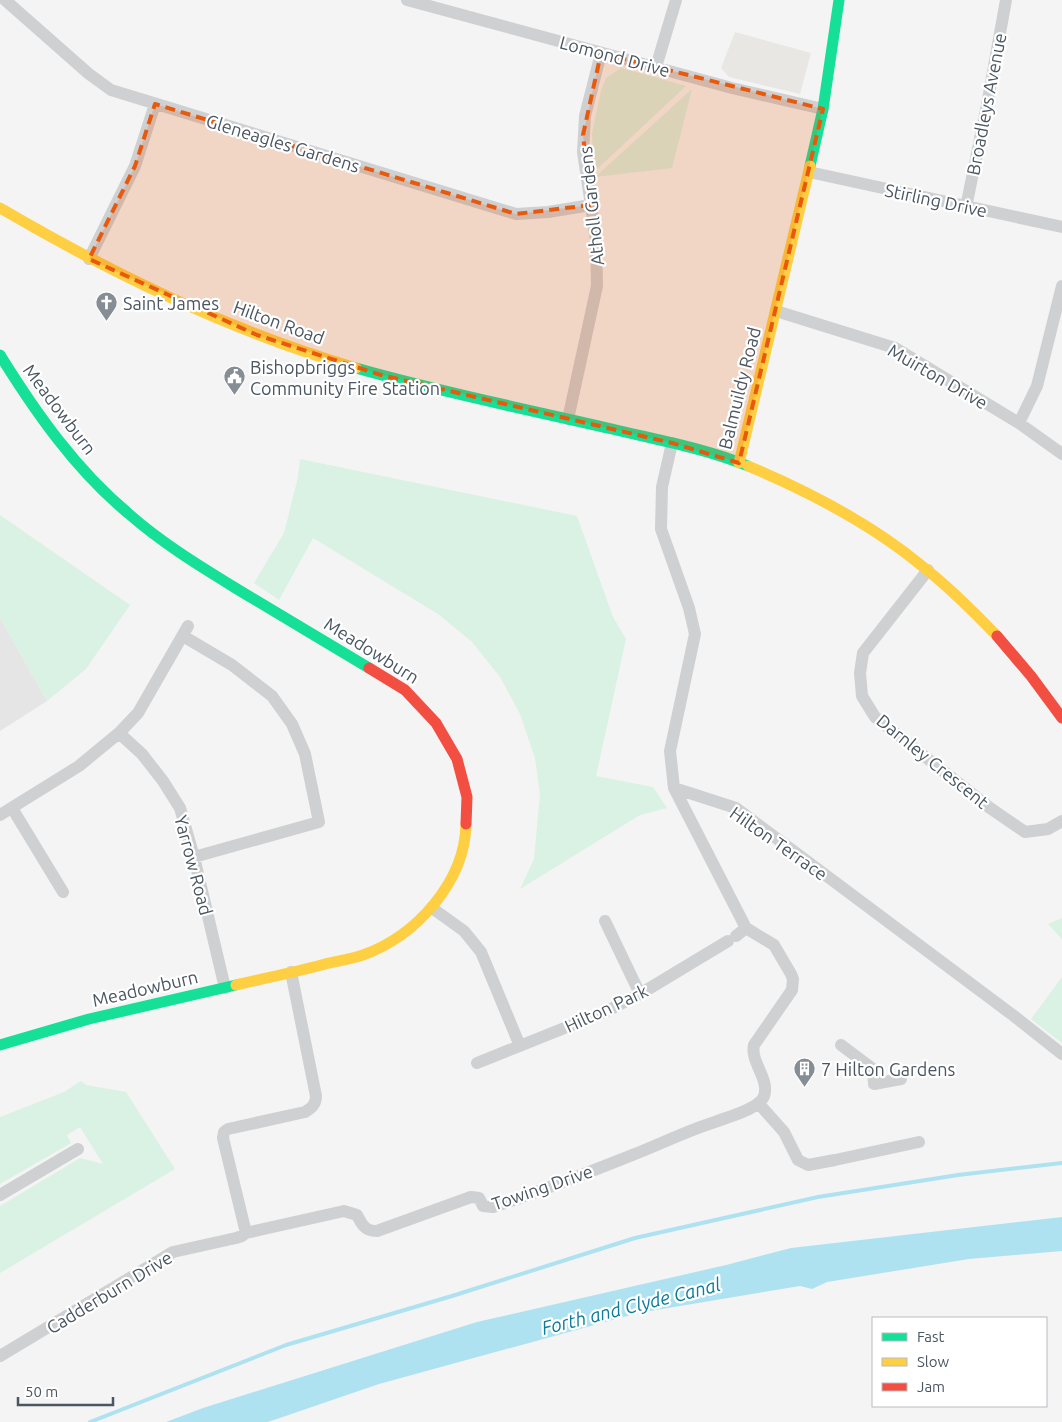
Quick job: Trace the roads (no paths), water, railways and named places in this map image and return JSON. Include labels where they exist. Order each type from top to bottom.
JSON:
[{"type":"street","name":"Gleneagles Gardens","points":[[5,0],[89,74],[111,90],[516,214],[548,212],[591,205]]},
{"type":"street","name":"Lomond Drive","points":[[407,0],[732,88],[823,109]]},
{"type":"street","points":[[656,67],[676,0]]},
{"type":"street","name":"Balmuildy Road","points":[[839,0],[823,109],[739,463],[789,484],[838,509],[885,538],[928,570],[962,599],[994,631],[1051,701],[1062,718]]},
{"type":"street","name":"Broadleys Avenue","points":[[966,207],[1006,0]]},
{"type":"street","name":"Atholl Gardens","points":[[568,419],[597,286],[596,239],[583,152],[585,116],[602,53]]},
{"type":"street","points":[[89,259],[134,166],[155,104]]},
{"type":"street","name":"Stirling Drive","points":[[809,172],[1062,227]]},
{"type":"street","name":"Hilton Road","points":[[0,208],[89,259],[172,300],[257,334],[326,358],[381,375],[672,443],[739,463]]},
{"type":"street","points":[[1019,423],[1037,386],[1062,286]]},
{"type":"street","name":"Muirton Drive","points":[[776,311],[895,348],[1019,423],[1062,454]]},
{"type":"street","name":"Meadowburn","points":[[0,355],[22,392],[50,431],[92,481],[128,514],[169,546],[212,575],[406,690],[429,711],[448,737],[461,766],[466,790],[468,815],[458,865],[442,894],[432,908],[410,930],[381,948],[363,955],[92,1018],[0,1045]]},
{"type":"street","points":[[672,443],[662,487],[661,529],[689,608],[695,634],[670,751],[674,788],[746,928],[769,940],[774,945],[793,979],[792,990],[754,1045],[754,1056],[766,1088],[764,1097],[759,1104],[784,1132],[798,1160],[808,1165],[919,1142]]},
{"type":"street","name":"Darnley Crescent","points":[[928,570],[863,653],[860,673],[862,696],[875,717],[990,808],[1025,832],[1048,829],[1062,821]]},
{"type":"street","points":[[0,815],[79,766],[119,734],[138,713],[185,631],[272,696],[292,724],[305,754],[319,822],[194,857]]},
{"type":"street","name":"Yarrow Road","points":[[119,734],[142,754],[163,781],[180,808],[194,857],[225,988]]},
{"type":"street","name":"Hilton Terrace","points":[[674,788],[736,808],[1062,1054]]},
{"type":"street","points":[[12,808],[63,892]]},
{"type":"street","points":[[432,908],[464,931],[481,952],[520,1046]]},
{"type":"street","points":[[605,921],[640,994]]},
{"type":"street","name":"Hilton Park","points":[[477,1062],[607,1011],[640,994],[746,928]]},
{"type":"street","points":[[246,1233],[223,1135],[228,1129],[305,1112],[312,1108],[316,1100],[291,972]]},
{"type":"street","points":[[840,1045],[872,1069],[874,1084],[901,1079]]},
{"type":"street","name":"Towing Drive","points":[[246,1233],[344,1211],[357,1215],[362,1226],[366,1229],[377,1231],[471,1197],[479,1198],[483,1206],[493,1207],[641,1152],[692,1129],[736,1115],[759,1104]]},
{"type":"street","points":[[0,1196],[78,1149]]},
{"type":"street","name":"Cadderburn Drive","points":[[0,1356],[173,1252],[236,1238],[246,1233]]},
{"type":"water","name":"Forth and Clyde Canal","points":[[1062,1217],[1062,1251],[969,1259],[827,1282],[812,1289],[800,1286],[638,1313],[379,1384],[268,1422],[166,1422],[203,1408],[477,1322],[726,1265],[791,1248]]},
{"type":"waterway","points":[[90,1422],[286,1345],[452,1296],[635,1238],[818,1197],[958,1175],[1062,1163]]},
{"type":"place","name":"Saint James","points":[[107,322]]},
{"type":"place","name":"Bishopbriggs Community Fire Station","points":[[234,396]]},
{"type":"place","name":"7 Hilton Gardens","points":[[805,1088]]}]
